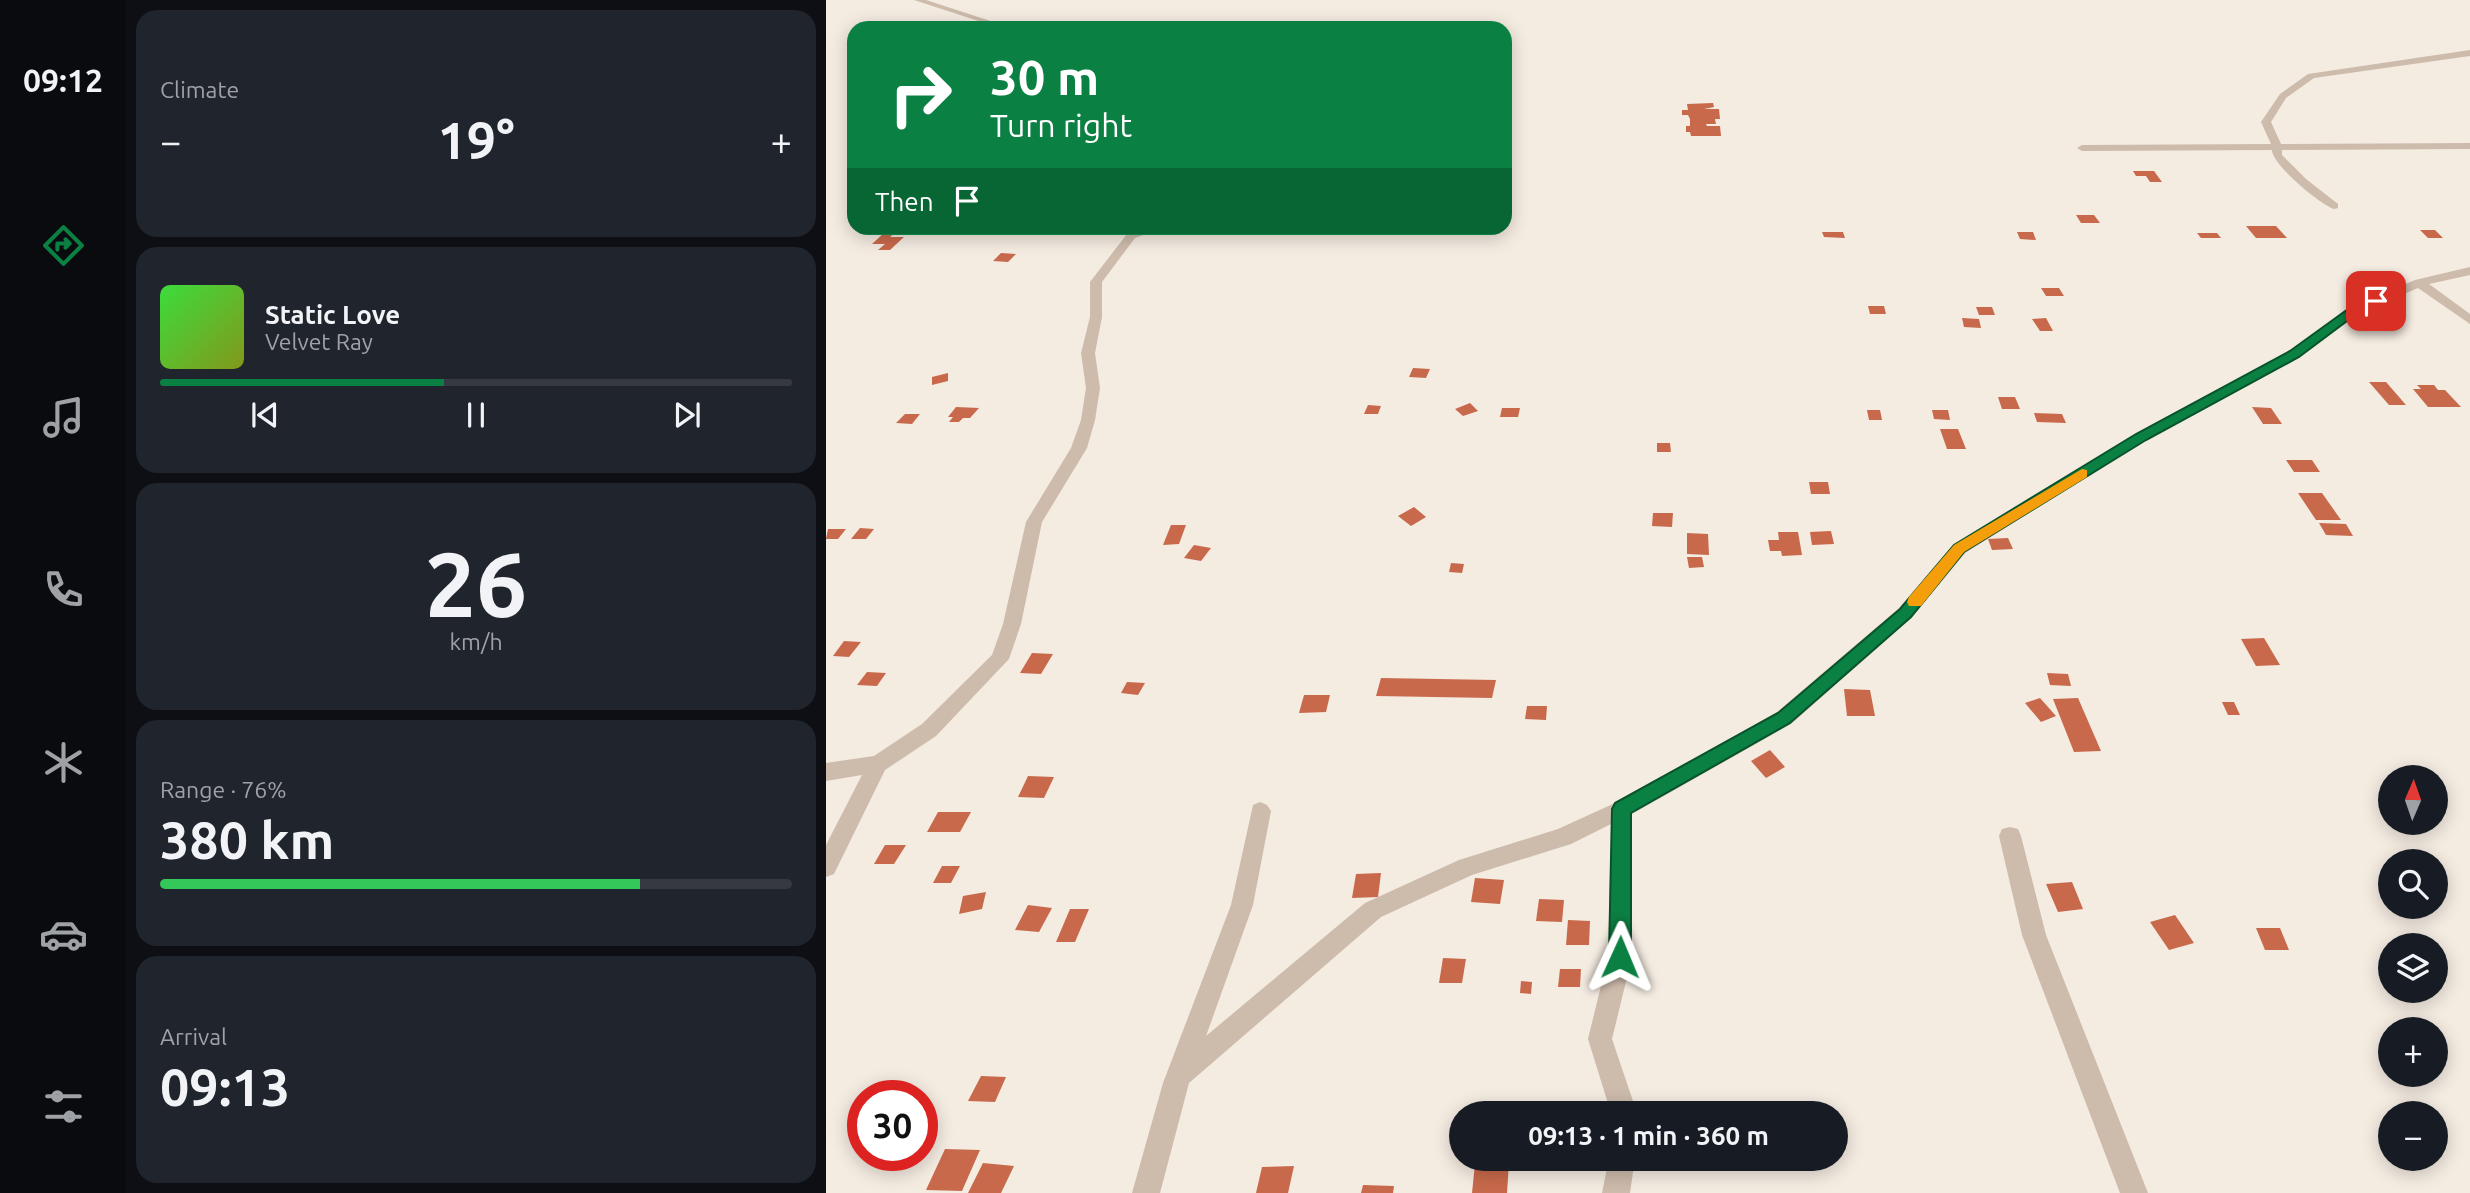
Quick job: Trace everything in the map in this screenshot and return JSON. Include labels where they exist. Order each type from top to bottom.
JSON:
[{"type":"street","points":[[918,0],[986,21]]},
{"type":"street","points":[[2334,206],[2277,156],[2277,147],[2266,122],[2283,96],[2311,76],[2470,53]]},
{"type":"street","points":[[2082,148],[2470,146]]},
{"type":"street","points":[[826,772],[878,764],[929,730],[1000,659],[1012,624],[1034,522],[1079,448],[1088,420],[1093,388],[1088,353],[1096,317],[1096,282],[1134,235]]},
{"type":"street","points":[[1179,1075],[1373,910],[1467,867],[1563,837],[1622,809],[1784,718],[1905,613],[1959,549],[2141,437],[2295,354],[2355,310],[2419,283],[2470,271]]},
{"type":"street","points":[[2419,283],[2470,320]]},
{"type":"street","points":[[826,867],[878,764]]},
{"type":"street","points":[[1620,1101],[1600,1039],[1620,957],[1622,809]]},
{"type":"street","points":[[1146,1193],[1151,1163],[1179,1075],[1242,903],[1260,811]]},
{"type":"street","points":[[2010,836],[2034,935],[2134,1193]]},
{"type":"street","points":[[1616,1193],[1620,1171]]},
{"type":"building","points":[[1713,103],[1714,107],[1704,109],[1719,109],[1720,119],[1715,119],[1716,124],[1706,124],[1720,126],[1721,136],[1691,136],[1690,132],[1686,132],[1690,119],[1688,115],[1682,115],[1682,110],[1688,110],[1687,104]]},
{"type":"building","points":[[2133,171],[2154,171],[2162,182],[2150,182],[2146,176],[2136,176]]},
{"type":"building","points":[[2076,215],[2094,215],[2100,223],[2081,223]]},
{"type":"building","points":[[2246,226],[2276,226],[2287,238],[2256,238]]},
{"type":"building","points":[[2420,230],[2435,230],[2443,238],[2428,238]]},
{"type":"building","points":[[1822,232],[1843,232],[1845,238],[1824,237]]},
{"type":"building","points":[[2017,232],[2033,232],[2036,240],[2020,239]]},
{"type":"building","points":[[2197,233],[2217,233],[2221,238],[2201,238]]},
{"type":"building","points":[[882,235],[904,237],[890,250],[878,250],[885,244],[872,244]]},
{"type":"building","points":[[1001,253],[1016,254],[1008,262],[993,261]]},
{"type":"building","points":[[2041,288],[2059,288],[2064,296],[2046,296]]},
{"type":"building","points":[[1868,306],[1884,306],[1886,314],[1870,314]]},
{"type":"building","points":[[1976,307],[1992,307],[1995,315],[1979,315]]},
{"type":"building","points":[[1962,318],[1979,319],[1981,328],[1964,327]]},
{"type":"building","points":[[2046,318],[2053,331],[2040,331],[2032,319]]},
{"type":"building","points":[[1413,368],[1430,369],[1426,378],[1409,377]]},
{"type":"building","points":[[948,373],[948,381],[932,385],[932,377]]},
{"type":"building","points":[[2369,382],[2386,382],[2406,405],[2389,405]]},
{"type":"building","points":[[2417,385],[2434,385],[2438,390],[2445,390],[2461,407],[2428,407],[2413,389],[2421,389]]},
{"type":"building","points":[[1998,397],[2015,397],[2020,409],[2002,409]]},
{"type":"building","points":[[1470,403],[1478,411],[1463,416],[1455,409]]},
{"type":"building","points":[[1368,405],[1381,406],[1378,414],[1364,414]]},
{"type":"building","points":[[956,407],[979,408],[970,418],[949,422],[953,417],[948,417]]},
{"type":"building","points":[[2252,407],[2271,408],[2282,424],[2263,424]]},
{"type":"building","points":[[1502,408],[1520,408],[1518,417],[1500,417]]},
{"type":"building","points":[[1867,410],[1880,410],[1882,420],[1869,420]]},
{"type":"building","points":[[1932,410],[1948,410],[1950,420],[1934,419]]},
{"type":"building","points":[[2034,413],[2062,414],[2066,423],[2037,422]]},
{"type":"building","points":[[905,414],[920,414],[912,424],[896,423]]},
{"type":"building","points":[[1940,429],[1958,429],[1966,449],[1947,449]]},
{"type":"building","points":[[1657,443],[1670,443],[1671,452],[1657,452]]},
{"type":"building","points":[[2286,460],[2312,460],[2320,472],[2294,472]]},
{"type":"building","points":[[1809,482],[1828,482],[1830,494],[1811,494]]},
{"type":"building","points":[[2298,493],[2322,493],[2341,520],[2316,520]]},
{"type":"building","points":[[1414,507],[1426,517],[1411,526],[1398,516]]},
{"type":"building","points":[[1653,513],[1673,513],[1672,527],[1652,526]]},
{"type":"building","points":[[2319,523],[2346,524],[2353,536],[2326,535]]},
{"type":"building","points":[[1171,525],[1186,525],[1179,544],[1163,545]]},
{"type":"building","points":[[860,528],[874,529],[866,539],[851,539]]},
{"type":"building","points":[[828,529],[846,529],[838,539],[826,539]]},
{"type":"building","points":[[1831,531],[1834,544],[1812,545],[1810,532]]},
{"type":"building","points":[[1778,532],[1798,532],[1802,555],[1782,556],[1781,551],[1770,551],[1768,540],[1779,540]]},
{"type":"building","points":[[1687,533],[1708,534],[1709,555],[1687,554]]},
{"type":"building","points":[[2008,538],[2013,549],[1992,550],[1988,539]]},
{"type":"building","points":[[1194,545],[1211,548],[1201,561],[1184,558]]},
{"type":"building","points":[[1687,557],[1702,557],[1704,567],[1689,568]]},
{"type":"building","points":[[1451,563],[1464,564],[1462,573],[1449,572]]},
{"type":"building","points":[[2264,638],[2280,665],[2256,666],[2241,639]]},
{"type":"building","points":[[844,641],[861,642],[849,657],[833,656]]},
{"type":"building","points":[[1032,653],[1053,654],[1041,674],[1020,673]]},
{"type":"building","points":[[867,672],[886,673],[877,686],[857,685]]},
{"type":"building","points":[[2047,673],[2068,674],[2071,686],[2050,685]]},
{"type":"building","points":[[1381,678],[1496,680],[1492,698],[1376,696]]},
{"type":"building","points":[[1127,682],[1145,683],[1138,695],[1121,693]]},
{"type":"building","points":[[1844,689],[1870,690],[1875,716],[1847,716]]},
{"type":"building","points":[[1304,695],[1330,695],[1326,712],[1299,713]]},
{"type":"building","points":[[2040,698],[2056,716],[2041,722],[2025,703]]},
{"type":"building","points":[[2078,698],[2101,751],[2074,752],[2053,699]]},
{"type":"building","points":[[2222,702],[2234,702],[2240,715],[2228,715]]},
{"type":"building","points":[[1527,706],[1547,706],[1546,720],[1525,719]]},
{"type":"building","points":[[1770,750],[1785,767],[1766,778],[1751,761]]},
{"type":"building","points":[[1028,776],[1054,777],[1044,798],[1018,797]]},
{"type":"building","points":[[938,812],[971,812],[960,832],[927,832]]},
{"type":"building","points":[[885,845],[906,845],[894,864],[874,864]]},
{"type":"building","points":[[942,866],[960,866],[951,883],[933,883]]},
{"type":"building","points":[[1381,873],[1378,897],[1352,898],[1356,874]]},
{"type":"building","points":[[1475,878],[1504,880],[1500,904],[1471,902]]},
{"type":"building","points":[[2072,882],[2083,909],[2058,912],[2046,884]]},
{"type":"building","points":[[986,892],[982,909],[959,914],[963,896]]},
{"type":"building","points":[[1539,899],[1564,900],[1562,922],[1536,921]]},
{"type":"building","points":[[1028,905],[1052,908],[1039,932],[1015,930]]},
{"type":"building","points":[[1070,909],[1089,909],[1075,942],[1056,942]]},
{"type":"building","points":[[2175,915],[2194,943],[2169,950],[2150,922]]},
{"type":"building","points":[[1568,920],[1590,921],[1589,945],[1566,945]]},
{"type":"building","points":[[2256,928],[2280,928],[2289,950],[2265,950]]},
{"type":"building","points":[[1443,958],[1466,959],[1462,983],[1439,983]]},
{"type":"building","points":[[1560,969],[1581,969],[1580,987],[1558,987]]},
{"type":"building","points":[[1521,981],[1532,982],[1531,994],[1520,993]]},
{"type":"building","points":[[981,1076],[1006,1077],[995,1102],[968,1101]]},
{"type":"building","points":[[945,1149],[980,1150],[962,1191],[926,1190],[935,1171],[938,1171]]},
{"type":"building","points":[[983,1163],[1014,1166],[1001,1193],[968,1193]]},
{"type":"building","points":[[1294,1166],[1288,1193],[1256,1193],[1262,1167]]},
{"type":"building","points":[[1474,1171],[1508,1171],[1507,1193],[1472,1193]]},
{"type":"building","points":[[1363,1185],[1394,1186],[1393,1193],[1361,1193]]},
{"type":"slow traffic","points":[[1915,602],[1959,549],[2082,474]]},
{"type":"route","points":[[1620,957],[1622,809],[1784,718],[1905,613],[1959,549],[2141,437],[2295,354],[2355,310],[2376,301]]}]
